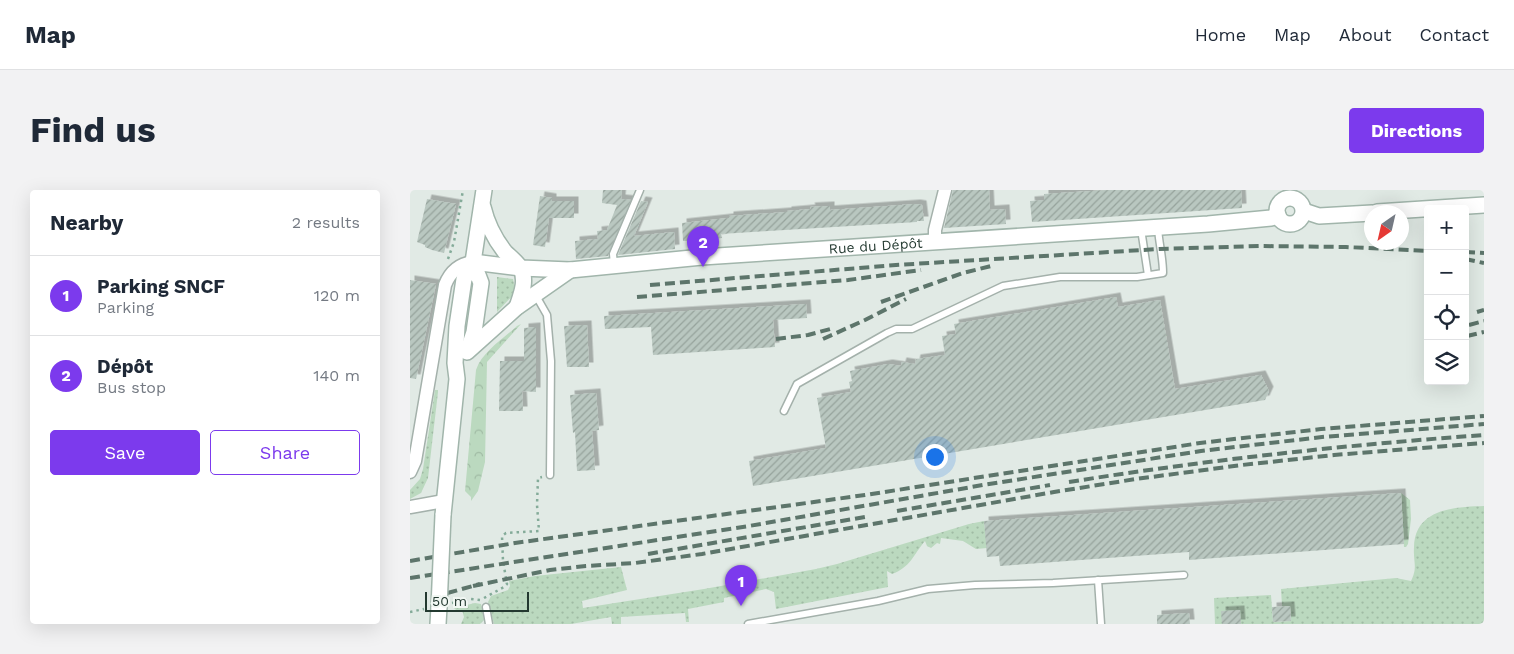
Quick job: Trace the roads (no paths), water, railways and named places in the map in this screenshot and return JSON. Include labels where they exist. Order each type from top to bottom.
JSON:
[{"type":"main road","points":[[1296,194],[1304,211],[1301,219],[1295,224],[1283,222],[1278,215],[1277,208],[1280,202],[1296,194]]},
{"type":"main road","points":[[438,624],[444,508],[457,380],[455,363],[457,326],[464,279],[473,262],[483,197]]},
{"type":"main road","points":[[483,197],[488,226],[505,251],[521,268],[524,279],[517,307]]},
{"type":"main road","points":[[1409,210],[1484,204]]},
{"type":"main road","points":[[1304,211],[1319,216],[1364,213]]},
{"type":"main road","name":"Rue du Dépôt","points":[[473,262],[521,268],[570,270],[702,257],[1158,227],[1271,218],[1278,215]]},
{"type":"main road","points":[[457,380],[474,332],[481,283],[473,262]]},
{"type":"main road","points":[[467,352],[517,307],[570,270]]},
{"type":"street","points":[[935,242],[935,230],[945,190]]},
{"type":"street","points":[[411,470],[425,404],[445,286],[448,278],[462,264],[473,262]]},
{"type":"street","points":[[410,508],[444,508]]},
{"type":"lane","points":[[614,266],[613,254],[640,190]]},
{"type":"lane","points":[[1141,227],[1148,275]]},
{"type":"lane","points":[[784,410],[797,384],[887,333],[896,329],[912,329],[1003,286],[1060,277],[1137,277],[1163,273],[1163,257],[1159,249],[1158,227]]},
{"type":"lane","points":[[535,294],[547,315],[551,361],[550,475]]},
{"type":"lane","points":[[748,624],[878,601],[928,589],[1184,575]]},
{"type":"lane","points":[[1098,580],[1101,624]]},
{"type":"lane","points":[[486,607],[488,624]]},
{"type":"railway","points":[[650,285],[896,265],[1159,249],[1260,246],[1346,247],[1424,251]]},
{"type":"railway","points":[[1469,252],[1484,253]]},
{"type":"railway","points":[[1469,260],[1484,263]]},
{"type":"railway","points":[[881,302],[963,273],[995,265]]},
{"type":"railway","points":[[637,297],[848,280],[921,270]]},
{"type":"railway","points":[[823,339],[906,299]]},
{"type":"railway","points":[[1477,312],[1484,310]]},
{"type":"railway","points":[[1469,325],[1484,321]]},
{"type":"railway","points":[[776,339],[808,335],[834,328]]},
{"type":"railway","points":[[1469,336],[1484,332]]},
{"type":"railway","points":[[410,561],[515,543],[865,495],[1200,443],[1321,429],[1484,416]]},
{"type":"railway","points":[[410,578],[749,526],[983,485],[1201,451],[1322,437],[1484,424]]},
{"type":"railway","points":[[1069,482],[1276,454],[1484,435]]},
{"type":"railway","points":[[473,586],[550,570],[635,563],[702,554],[1136,479],[1334,455],[1484,443]]},
{"type":"railway","points":[[897,511],[1050,485]]},
{"type":"railway","points":[[648,554],[865,517]]},
{"type":"railway","points":[[433,597],[480,584]]},
{"type":"place","name":"Dépôt","points":[[703,267]]},
{"type":"place","name":"Parking SNCF","points":[[741,606]]}]
